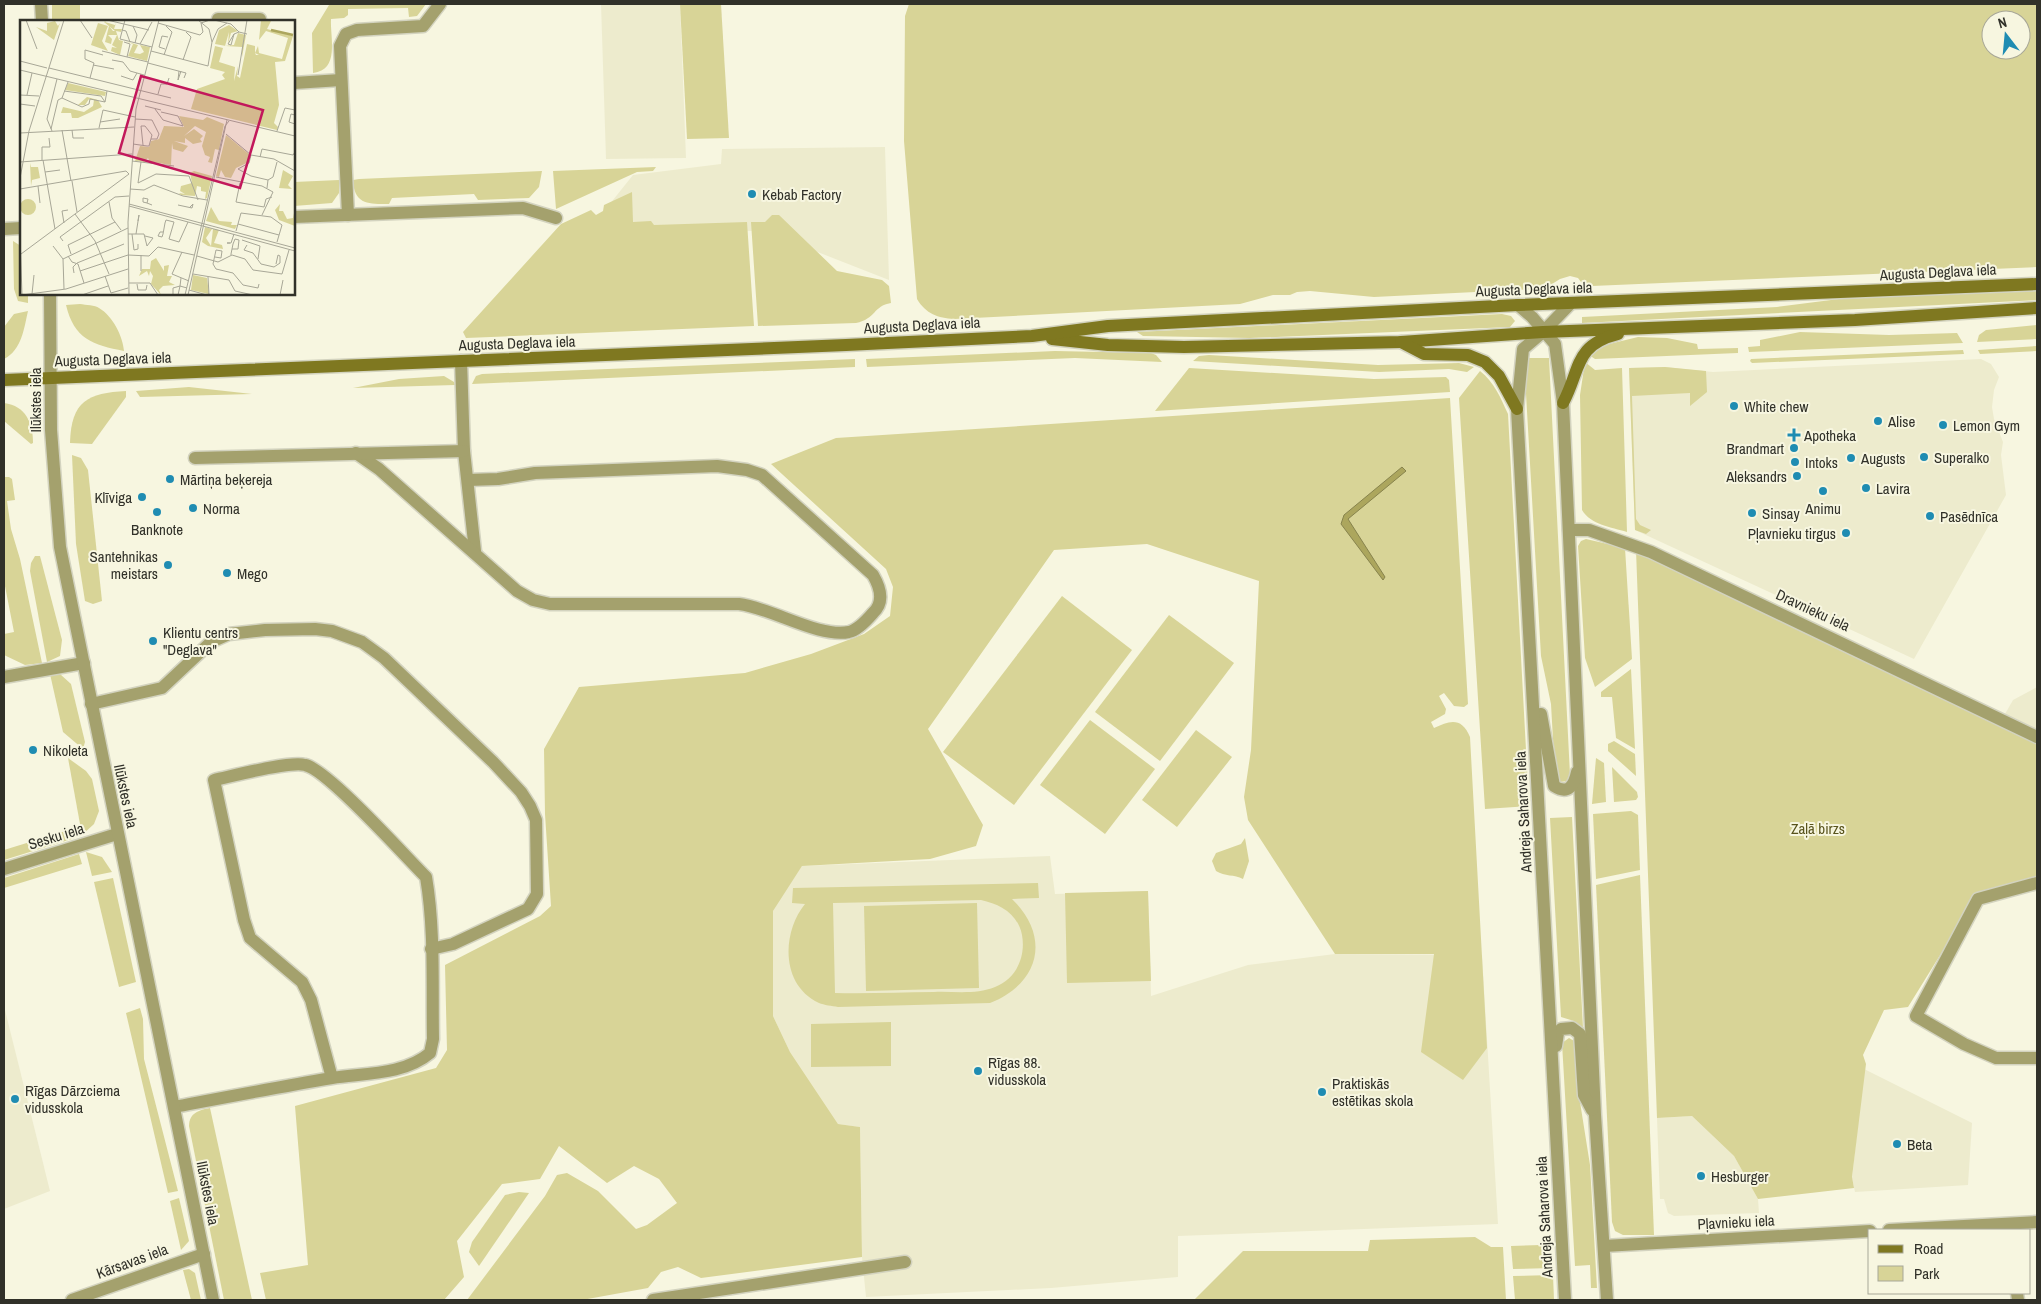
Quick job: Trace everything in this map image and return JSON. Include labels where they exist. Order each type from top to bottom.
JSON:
[{"type":"main road","name":"Augusta Deglava iela","points":[[4,380],[1032,336],[1108,326],[1518,305],[2037,284]]},
{"type":"main road","name":"Augusta Deglava iela","points":[[1032,336],[1108,345],[1174,347],[1401,342],[1544,332],[1855,320],[2037,308]]},
{"type":"main road","points":[[1563,403],[1572,386],[1582,354],[1608,336],[1633,330]]},
{"type":"main road","points":[[1401,342],[1424,354],[1468,356],[1485,362],[1499,376],[1518,410]]},
{"type":"street","points":[[41,4],[42,20]]},
{"type":"street","points":[[348,215],[340,46],[346,34],[357,30],[423,26],[440,4]]},
{"type":"street","points":[[218,20],[260,19]]},
{"type":"street","points":[[295,83],[341,80]]},
{"type":"street","points":[[295,217],[523,208],[556,218]]},
{"type":"street","points":[[4,229],[20,228]]},
{"type":"street","name":"Ilūkstes iela","points":[[50,295],[51,444],[60,547],[213,1300]]},
{"type":"street","name":"Andreja Saharova iela","points":[[1565,1300],[1518,410],[1523,349],[1544,332],[1569,304]]},
{"type":"street","points":[[1518,305],[1532,317],[1555,344],[1563,403],[1595,1115],[1607,1300]]},
{"type":"street","points":[[461,361],[464,451],[474,551]]},
{"type":"street","points":[[195,458],[464,451]]},
{"type":"street","points":[[356,453],[379,469],[517,591],[533,600],[550,604],[739,604],[766,610],[816,629],[848,632],[858,628],[876,611],[880,602],[880,587],[873,575],[762,475],[747,470],[717,466],[535,473],[498,479],[468,480]]},
{"type":"street","name":"Dravnieku iela","points":[[1569,530],[1589,530],[1651,552],[2037,737]]},
{"type":"street","points":[[92,704],[162,688],[211,642],[229,634],[265,630],[315,629],[332,631],[362,642],[384,658],[493,762],[520,792],[530,806],[536,820],[537,894],[528,908],[453,944],[431,949]]},
{"type":"street","points":[[4,677],[84,663]]},
{"type":"street","points":[[1532,670],[1554,786],[1563,790],[1574,785],[1580,758]]},
{"type":"street","points":[[174,1107],[332,1078],[403,1068],[418,1063],[430,1053],[433,1039],[430,899],[426,877],[328,778],[305,765],[279,766],[214,780],[244,920],[250,938],[302,982],[311,1000],[332,1078]]},
{"type":"street","name":"Sesku iela","points":[[4,869],[117,834]]},
{"type":"street","points":[[2037,883],[1978,899],[1916,1016],[1964,1044],[1996,1058],[2037,1058]]},
{"type":"street","points":[[1553,1069],[1558,1033],[1561,1029],[1572,1028],[1581,1038],[1584,1095],[1595,1115]]},
{"type":"street","points":[[1931,1229],[2014,1227],[2037,1222]]},
{"type":"street","name":"Pļavnieku iela","points":[[1604,1246],[1868,1231]]},
{"type":"street","name":"Kārsavas iela","points":[[72,1300],[204,1254]]},
{"type":"street","points":[[654,1300],[905,1262]]},
{"type":"shaded area","points":[[601,4],[680,4],[686,158],[606,159]]},
{"type":"shaded area","points":[[885,147],[889,280],[764,231],[589,230],[633,175],[721,164],[722,149]]},
{"type":"shaded area","name":"Augusts","points":[[1981,359],[1991,364],[1999,377],[1994,390],[1992,407],[1994,419],[2003,442],[2001,455],[2006,495],[1914,659],[1635,530],[1629,368],[1665,367],[1713,372]]},
{"type":"shaded area","points":[[1402,467],[1406,471],[1348,519],[1385,577],[1383,580],[1341,524],[1344,515]]},
{"type":"shaded area","points":[[2037,687],[2037,729],[2005,714],[2013,700]]},
{"type":"shaded area","name":"Rīgas 88. vidusskola","points":[[1050,856],[1055,894],[1148,891],[1151,996],[1248,965],[1335,954],[1482,955],[1498,1224],[1178,1236],[1178,1277],[1051,1288],[866,1297],[862,1257],[860,1127],[838,1124],[790,1052],[773,1016],[773,911],[802,866]]},
{"type":"shaded area","name":"Rīgas Dārzciema vidusskola","points":[[4,1006],[50,1191],[4,1209]]},
{"type":"shaded area","points":[[1864,1069],[1972,1123],[1968,1185],[1855,1192],[1852,1178]]},
{"type":"shaded area","points":[[1692,1116],[1734,1156],[1758,1199],[1759,1213],[1674,1216],[1668,1213],[1664,1199],[1660,1199],[1657,1118]]},
{"type":"green space","points":[[52,4],[80,4],[80,20],[52,20]]},
{"type":"green space","points":[[426,4],[417,16],[409,17],[408,8],[348,9],[348,15],[344,18],[331,19],[332,52],[330,60],[321,71],[313,73],[312,33],[329,5]]},
{"type":"green space","points":[[680,4],[721,4],[729,138],[687,139]]},
{"type":"green space","points":[[909,4],[2037,4],[2037,267],[1592,286],[1570,276],[1537,289],[1374,297],[1310,291],[1297,292],[1290,295],[1273,295],[1240,304],[954,319],[943,318],[928,312],[917,299],[904,141],[905,16]]},
{"type":"green space","points":[[656,167],[653,171],[637,172],[556,209],[553,171]]},
{"type":"green space","points":[[542,171],[539,187],[529,198],[478,200],[474,194],[392,198],[389,204],[375,204],[360,199],[356,194],[353,180],[359,179]]},
{"type":"green space","points":[[339,180],[339,193],[332,203],[295,206],[295,182]]},
{"type":"green space","points":[[632,192],[633,222],[651,221],[654,225],[747,222],[754,326],[466,338],[463,332],[561,224],[591,210],[596,215],[603,211],[604,205]]},
{"type":"green space","points":[[772,215],[779,215],[837,271],[882,280],[889,286],[891,303],[881,307],[867,319],[856,323],[758,326],[751,222],[765,222]]},
{"type":"green space","points":[[13,241],[20,245],[20,295],[28,295],[28,303],[18,301],[14,289]]},
{"type":"green space","points":[[2037,291],[2037,300],[1582,323],[1582,317],[1777,307],[1839,299]]},
{"type":"green space","points":[[80,304],[97,307],[109,316],[122,340],[124,351],[94,343],[80,333],[74,326],[66,305]]},
{"type":"green space","points":[[28,311],[23,331],[15,350],[4,359],[4,327],[14,314]]},
{"type":"green space","points":[[1502,314],[1511,316],[1515,321],[1510,327],[1250,338],[1143,336],[1137,332]]},
{"type":"green space","points":[[2037,325],[2037,339],[1977,342],[1979,335],[1986,330]]},
{"type":"green space","points":[[1800,332],[1889,335],[1957,333],[1963,343],[1749,352],[1748,347],[1760,346],[1760,340]]},
{"type":"green space","points":[[1638,337],[1667,338],[1697,344],[1698,349],[1738,348],[1738,353],[1595,359],[1589,355],[1601,346]]},
{"type":"green space","points":[[2037,346],[2037,351],[1980,354],[1978,350]]},
{"type":"green space","points":[[1963,350],[1964,354],[1752,363],[1750,361],[1751,359]]},
{"type":"green space","points":[[1055,351],[1151,353],[1156,355],[1162,362],[1075,358],[867,367],[866,359]]},
{"type":"green space","points":[[1209,355],[1378,365],[1459,363],[1474,367],[1467,372],[1449,369],[1379,372],[1193,361],[1199,356]]},
{"type":"green space","points":[[1527,358],[1549,358],[1570,775],[1568,781],[1559,782],[1555,775],[1551,704],[1541,656],[1525,376]]},
{"type":"green space","points":[[855,359],[855,367],[472,384],[476,376],[482,374]]},
{"type":"green space","points":[[1585,362],[1595,370],[1622,368],[1627,532],[1596,522],[1582,510],[1580,395]]},
{"type":"green space","points":[[1665,367],[1706,371],[1707,392],[1690,406],[1690,393],[1632,396],[1636,519],[1640,525],[1651,530],[1646,534],[1635,530],[1629,368]]},
{"type":"green space","points":[[1189,368],[1374,379],[1446,377],[1449,380],[1450,392],[1155,411]]},
{"type":"green space","points":[[1480,371],[1493,385],[1508,414],[1529,806],[1485,809],[1459,398]]},
{"type":"green space","points":[[444,376],[454,382],[455,385],[353,388],[399,379]]},
{"type":"green space","points":[[189,387],[252,394],[140,397],[136,391]]},
{"type":"green space","points":[[126,391],[126,397],[92,444],[70,443],[74,417],[84,402],[101,394]]},
{"type":"green space","points":[[1450,398],[1468,704],[1464,707],[1454,706],[1444,693],[1439,696],[1446,709],[1445,714],[1431,722],[1434,728],[1450,722],[1459,723],[1470,737],[1487,1048],[1463,1080],[1421,1052],[1434,954],[1335,954],[1248,820],[1244,797],[1251,750],[1259,581],[1147,544],[1054,550],[928,729],[983,825],[976,846],[930,859],[802,866],[773,911],[773,1016],[790,1052],[838,1124],[860,1127],[862,1257],[701,1278],[678,1267],[661,1272],[648,1288],[582,1300],[467,1300],[545,1196],[557,1175],[567,1173],[598,1191],[636,1229],[647,1225],[677,1203],[659,1179],[634,1166],[607,1183],[559,1146],[540,1179],[502,1184],[457,1241],[464,1277],[444,1300],[266,1300],[260,1273],[308,1265],[295,1106],[436,1068],[447,1050],[445,965],[540,916],[551,906],[545,814],[544,749],[579,687],[745,673],[811,654],[864,634],[890,616],[893,587],[886,569],[771,464],[836,438]]},
{"type":"green space","points":[[4,403],[18,408],[27,417],[32,429],[33,443],[31,444],[4,421]]},
{"type":"green space","points":[[72,455],[81,458],[88,470],[102,601],[93,604],[85,601],[76,544]]},
{"type":"green space","points":[[4,477],[12,479],[15,500],[7,501],[11,529],[20,559],[42,663],[25,665],[4,655],[4,634],[14,632],[4,581]]},
{"type":"green space","points":[[1586,539],[1625,548],[1632,659],[1595,687],[1585,658],[1578,546],[1581,541]]},
{"type":"green space","name":"Zaļā birzs","points":[[1636,550],[2037,740],[2037,877],[1971,905],[1908,1007],[1884,1010],[1863,1055],[1866,1064],[1852,1177],[1854,1188],[1758,1199],[1734,1156],[1692,1116],[1657,1118]]},
{"type":"green space","points":[[35,556],[40,556],[62,640],[60,656],[47,662],[30,571],[31,563]]},
{"type":"green space","points":[[1062,596],[1132,650],[1014,805],[943,752]]},
{"type":"green space","points":[[1169,615],[1234,663],[1160,761],[1095,712]]},
{"type":"green space","points":[[1631,669],[1635,749],[1616,738],[1612,697],[1601,697],[1601,692]]},
{"type":"green space","points":[[50,674],[60,674],[71,684],[85,742],[83,749],[63,732]]},
{"type":"green space","points":[[1090,720],[1155,769],[1105,834],[1040,785]]},
{"type":"green space","points":[[1196,730],[1232,757],[1177,827],[1142,800]]},
{"type":"green space","points":[[1614,741],[1635,754],[1636,776],[1608,751],[1608,744]]},
{"type":"green space","points":[[68,758],[86,771],[92,779],[99,811],[94,824],[82,835]]},
{"type":"green space","points":[[1596,758],[1604,763],[1606,802],[1592,804]]},
{"type":"green space","points":[[1612,767],[1637,792],[1638,797],[1636,800],[1614,802]]},
{"type":"green space","points":[[1631,811],[1638,815],[1640,870],[1596,879],[1593,814]]},
{"type":"green space","points":[[1572,817],[1583,1028],[1574,1021],[1561,1017],[1550,818]]},
{"type":"green space","points":[[72,829],[75,838],[4,860],[4,850]]},
{"type":"green space","points":[[1245,838],[1249,861],[1243,879],[1216,871],[1212,861],[1216,853],[1241,844]]},
{"type":"green space","points":[[86,852],[102,857],[112,872],[92,876]]},
{"type":"green space","points":[[79,854],[82,864],[4,888],[4,878]]},
{"type":"green space","points":[[1640,875],[1654,1235],[1623,1235],[1615,1231],[1612,1222],[1596,885]]},
{"type":"green space","points":[[113,878],[136,982],[119,987],[94,882]]},
{"type":"green space","points":[[1038,883],[1039,898],[1012,899],[1032,928],[1035,943],[1034,958],[1029,971],[1020,984],[990,1003],[838,1007],[821,1004],[806,995],[797,984],[791,971],[789,943],[797,916],[805,904],[792,903],[793,888]],"holes":[[[981,900],[995,904],[1007,911],[1017,921],[1020,928],[1023,943],[1021,959],[1009,979],[995,987],[972,992],[835,993],[833,903]]]},
{"type":"green space","points":[[1148,891],[1151,981],[1067,983],[1065,893]]},
{"type":"green space","points":[[977,903],[979,988],[866,991],[864,906]]},
{"type":"green space","points":[[140,1008],[143,1019],[144,1059],[178,1191],[168,1193],[126,1013]]},
{"type":"green space","points":[[891,1022],[891,1066],[811,1067],[811,1024]]},
{"type":"green space","points":[[1569,1038],[1576,1042],[1580,1102],[1590,1165],[1597,1288],[1591,1288],[1590,1265],[1575,1266],[1562,1043]]},
{"type":"green space","points":[[210,1108],[252,1300],[224,1300],[189,1126],[193,1115]]},
{"type":"green space","points":[[519,1192],[529,1193],[479,1266],[469,1252],[472,1242],[505,1195]]},
{"type":"green space","points":[[179,1198],[189,1241],[181,1250],[170,1201]]},
{"type":"green space","points":[[1475,1237],[1491,1247],[1503,1247],[1506,1300],[1194,1300],[1243,1251],[1368,1251],[1370,1240]]},
{"type":"green space","points":[[1541,1245],[1551,1254],[1553,1268],[1513,1269],[1511,1246]]},
{"type":"green space","points":[[189,1269],[195,1273],[201,1300],[191,1300],[183,1270]]},
{"type":"green space","points":[[1553,1275],[1554,1300],[1515,1300],[1513,1276]]},
{"type":"place","name":"Kebab Factory","points":[[752,194]]},
{"type":"place","name":"White chew","points":[[1734,406]]},
{"type":"place","name":"Alise","points":[[1878,421]]},
{"type":"place","name":"Lemon Gym","points":[[1943,425]]},
{"type":"place","name":"Apotheka","points":[[1794,435]]},
{"type":"place","name":"Brandmart","points":[[1794,448]]},
{"type":"place","name":"Superalko","points":[[1924,457]]},
{"type":"place","name":"Augusts","points":[[1851,458]]},
{"type":"place","name":"Intoks","points":[[1795,462]]},
{"type":"place","name":"Aleksandrs","points":[[1797,476]]},
{"type":"place","name":"Mārtiņa beķereja","points":[[170,479]]},
{"type":"place","name":"Lavira","points":[[1866,488]]},
{"type":"place","name":"Animu","points":[[1823,491]]},
{"type":"place","name":"Klīviga","points":[[142,497]]},
{"type":"place","name":"Norma","points":[[193,508]]},
{"type":"place","name":"Banknote","points":[[157,512]]},
{"type":"place","name":"Sinsay","points":[[1752,513]]},
{"type":"place","name":"Pasēdnīca","points":[[1930,516]]},
{"type":"place","name":"Pļavnieku tirgus","points":[[1846,533]]},
{"type":"place","name":"Santehnikas meistars","points":[[168,565]]},
{"type":"place","name":"Mego","points":[[227,573]]},
{"type":"place","name":"Klientu centrs \"Deglava\"","points":[[153,641]]},
{"type":"place","name":"Nikoleta","points":[[33,750]]},
{"type":"place","name":"Rīgas 88. vidusskola","points":[[978,1071]]},
{"type":"place","name":"Praktiskās estētikas skola","points":[[1322,1092]]},
{"type":"place","name":"Rīgas Dārzciema vidusskola","points":[[15,1099]]},
{"type":"place","name":"Beta","points":[[1897,1144]]},
{"type":"place","name":"Hesburger","points":[[1701,1176]]}]
